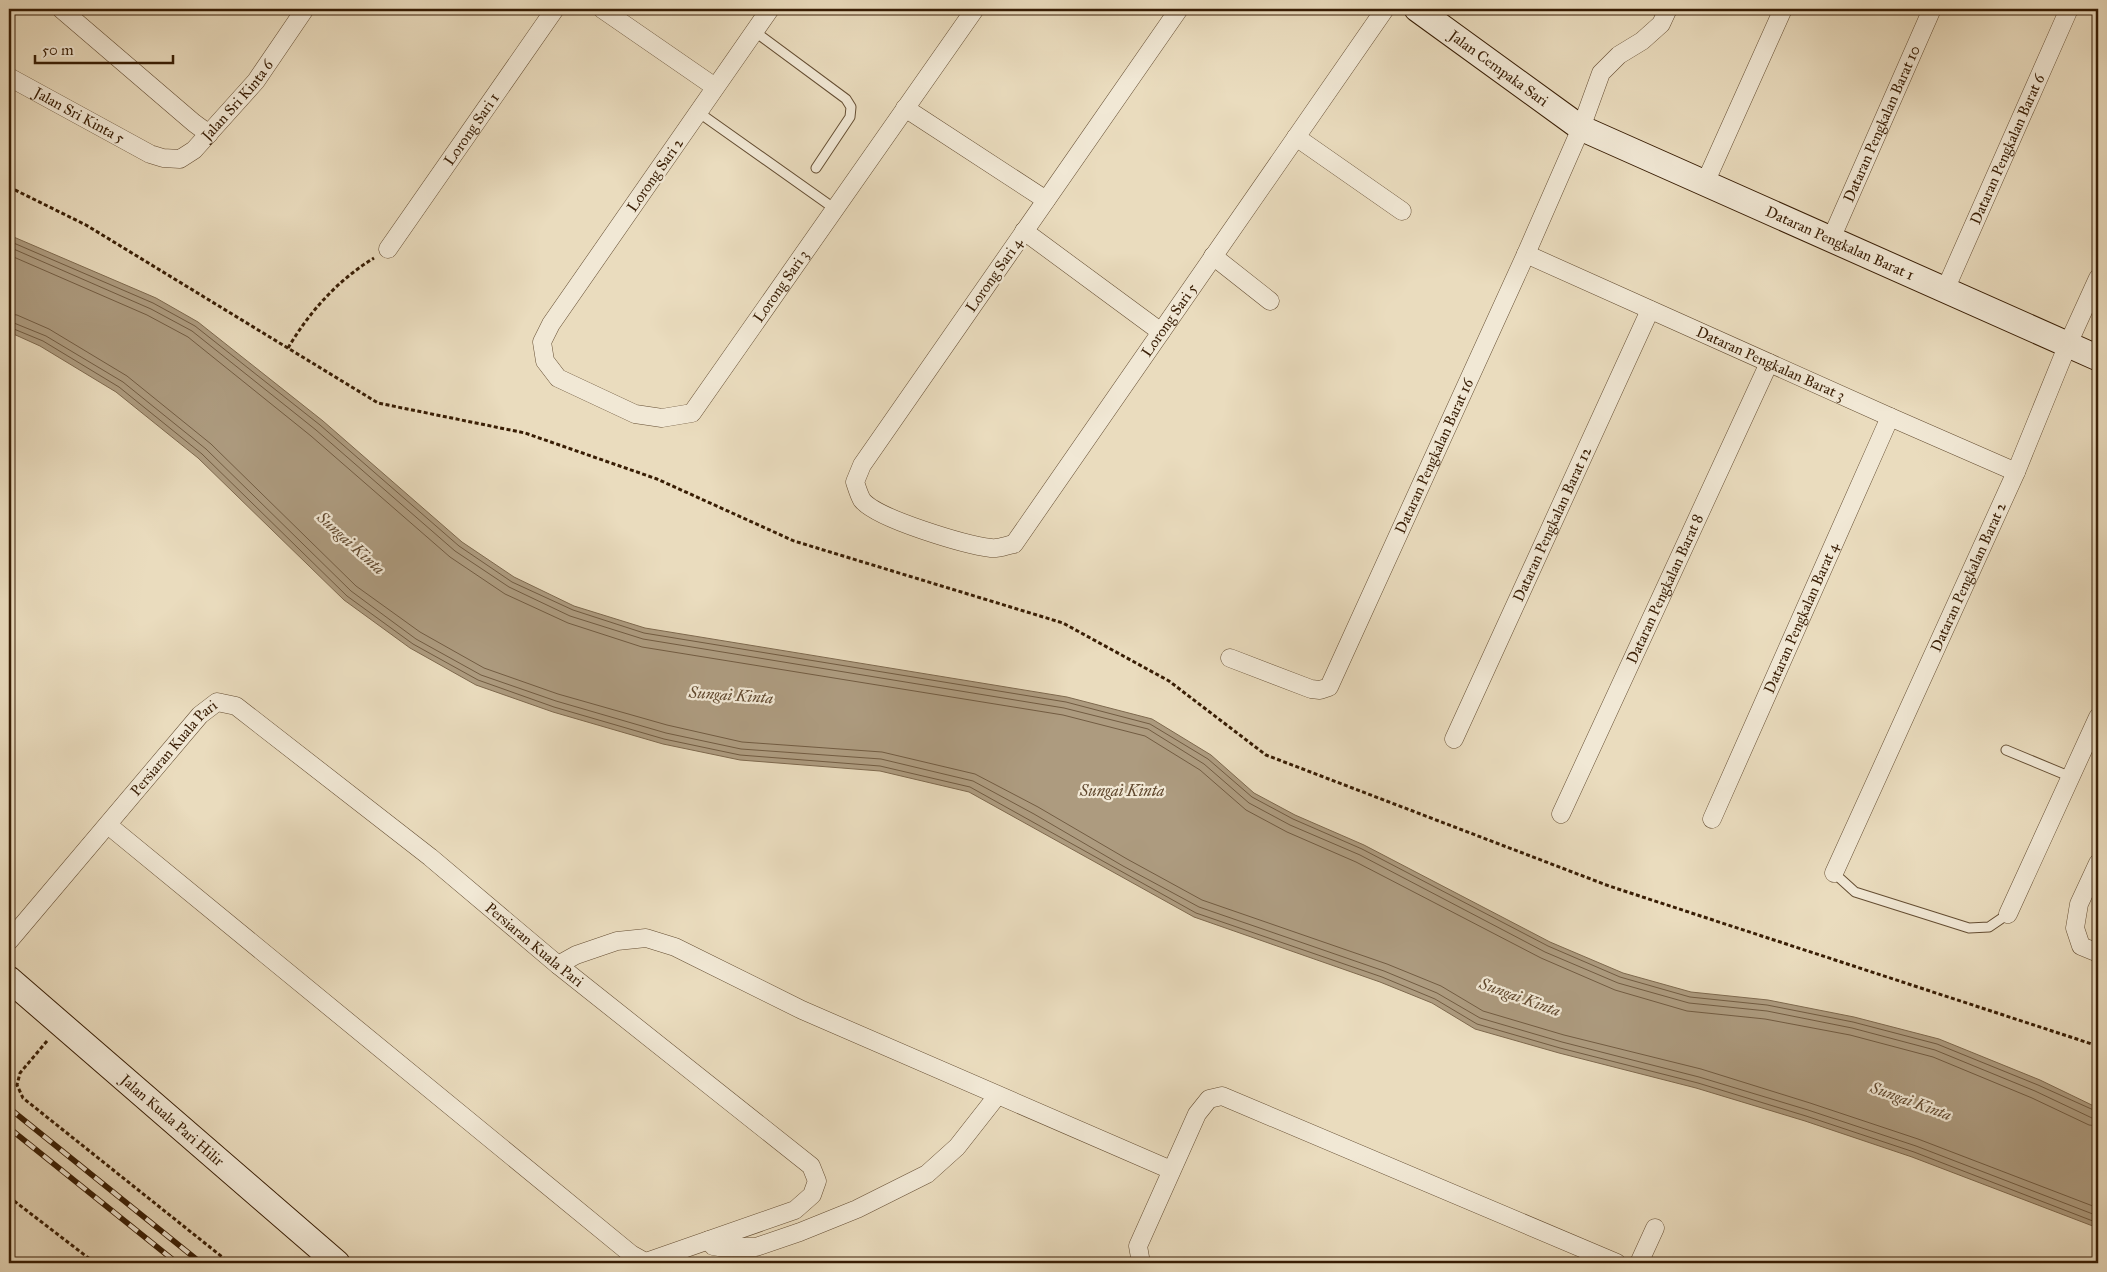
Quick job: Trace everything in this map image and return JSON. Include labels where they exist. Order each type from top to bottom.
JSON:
[{"type":"street","points":[[61,9],[209,134]]},
{"type":"street","name":"Lorong Sari 1","points":[[388,250],[555,9]]},
{"type":"street","points":[[602,9],[715,87]]},
{"type":"street","name":"Lorong Sari 2","points":[[542,342],[551,324],[770,9]]},
{"type":"street","name":"Lorong Sari 3","points":[[542,342],[545,361],[558,378],[635,414],[662,418],[692,413],[975,9]]},
{"type":"street","name":"Lorong Sari 4","points":[[910,526],[874,509],[862,500],[854,482],[862,465],[1179,9]]},
{"type":"street","name":"Lorong Sari 5","points":[[910,526],[958,542],[985,547],[994,548],[1014,544],[1385,9]]},
{"type":"street","name":"Jalan Cempaka Sari","points":[[1417,9],[1581,128]]},
{"type":"street","name":"Dataran Pengkalan Barat 16","points":[[1230,658],[1311,689],[1320,690],[1329,687],[1526,254],[1581,128],[1601,73],[1619,55],[1642,41],[1661,24],[1668,9]]},
{"type":"street","points":[[1705,183],[1783,9]]},
{"type":"street","name":"Dataran Pengkalan Barat 10","points":[[1831,239],[1932,9]]},
{"type":"street","name":"Dataran Pengkalan Barat 6","points":[[1945,290],[2069,9]]},
{"type":"street","name":"Jalan Sri Kinta 6","points":[[150,154],[163,158],[180,159],[194,150],[256,81],[297,12]]},
{"type":"street","name":"Jalan Sri Kinta 5","points":[[9,77],[150,154]]},
{"type":"street","points":[[905,108],[1046,200]]},
{"type":"street","name":"Dataran Pengkalan Barat 1","points":[[1581,128],[2098,358]]},
{"type":"street","points":[[1296,137],[1402,212]]},
{"type":"street","points":[[1024,231],[1161,332]]},
{"type":"street","name":"Dataran Pengkalan Barat 3","points":[[1526,254],[2016,472]]},
{"type":"street","points":[[1213,256],[1270,301]]},
{"type":"street","name":"Dataran Pengkalan Barat 2","points":[[1834,873],[2016,472],[2068,344],[2098,278]]},
{"type":"street","name":"Dataran Pengkalan Barat 12","points":[[1454,739],[1650,310]]},
{"type":"street","name":"Dataran Pengkalan Barat 8","points":[[1560,814],[1769,363]]},
{"type":"street","name":"Dataran Pengkalan Barat 4","points":[[1712,819],[1890,417]]},
{"type":"street","name":"Persiaran Kuala Pari","points":[[9,941],[200,715],[217,702],[236,706],[430,857],[558,965],[811,1166],[817,1181],[812,1195],[795,1210],[646,1263],[631,1254],[108,825]]},
{"type":"street","points":[[2008,914],[2098,717]]},
{"type":"street","points":[[2098,863],[2079,904],[2074,928],[2081,946],[2098,953]]},
{"type":"street","points":[[558,965],[576,955],[617,941],[646,938],[668,944],[802,1010],[1171,1170]]},
{"type":"street","name":"Jalan Kuala Pari Hilir","points":[[9,979],[337,1263]]},
{"type":"street","points":[[709,1240],[713,1246],[719,1247],[756,1247],[857,1209],[927,1174],[957,1147],[997,1096]]},
{"type":"street","points":[[1141,1263],[1138,1246],[1197,1114],[1209,1099],[1222,1096],[1617,1263]]},
{"type":"street","points":[[1638,1263],[1655,1228]]},
{"type":"lane","points":[[754,31],[846,99],[851,107],[850,117],[816,168]]},
{"type":"lane","points":[[698,112],[835,209]]},
{"type":"lane","points":[[2006,750],[2071,777]]},
{"type":"lane","points":[[1834,873],[1855,892],[1969,928],[1989,927],[2008,914]]},
{"type":"path","points":[[9,187],[86,225],[378,403],[525,433],[657,480],[794,541],[1064,623],[1169,681],[1266,755],[1608,886],[2098,1046]]},
{"type":"path","points":[[288,348],[301,326],[324,299],[352,272],[388,250]]},
{"type":"path","points":[[61,1025],[20,1072],[17,1085],[23,1098],[224,1261]]},
{"type":"path","points":[[9,1197],[95,1263]]},
{"type":"water","name":"Sungai Kinta","points":[[9,235],[156,298],[198,322],[323,421],[462,542],[514,577],[574,606],[645,628],[1067,697],[1152,719],[1211,755],[1254,793],[1295,815],[1364,845],[1550,942],[1623,973],[1691,992],[1768,1000],[1854,1017],[1939,1039],[2040,1080],[2098,1108],[2098,1228],[1912,1157],[1805,1121],[1696,1088],[1559,1053],[1475,1029],[1432,1003],[1380,982],[1194,917],[969,792],[880,771],[740,760],[663,744],[553,712],[476,685],[410,648],[344,600],[198,458],[116,392],[40,346],[9,332]]},
{"type":"railway","points":[[9,1108],[201,1263]]},
{"type":"railway","points":[[9,1128],[177,1263]]}]
